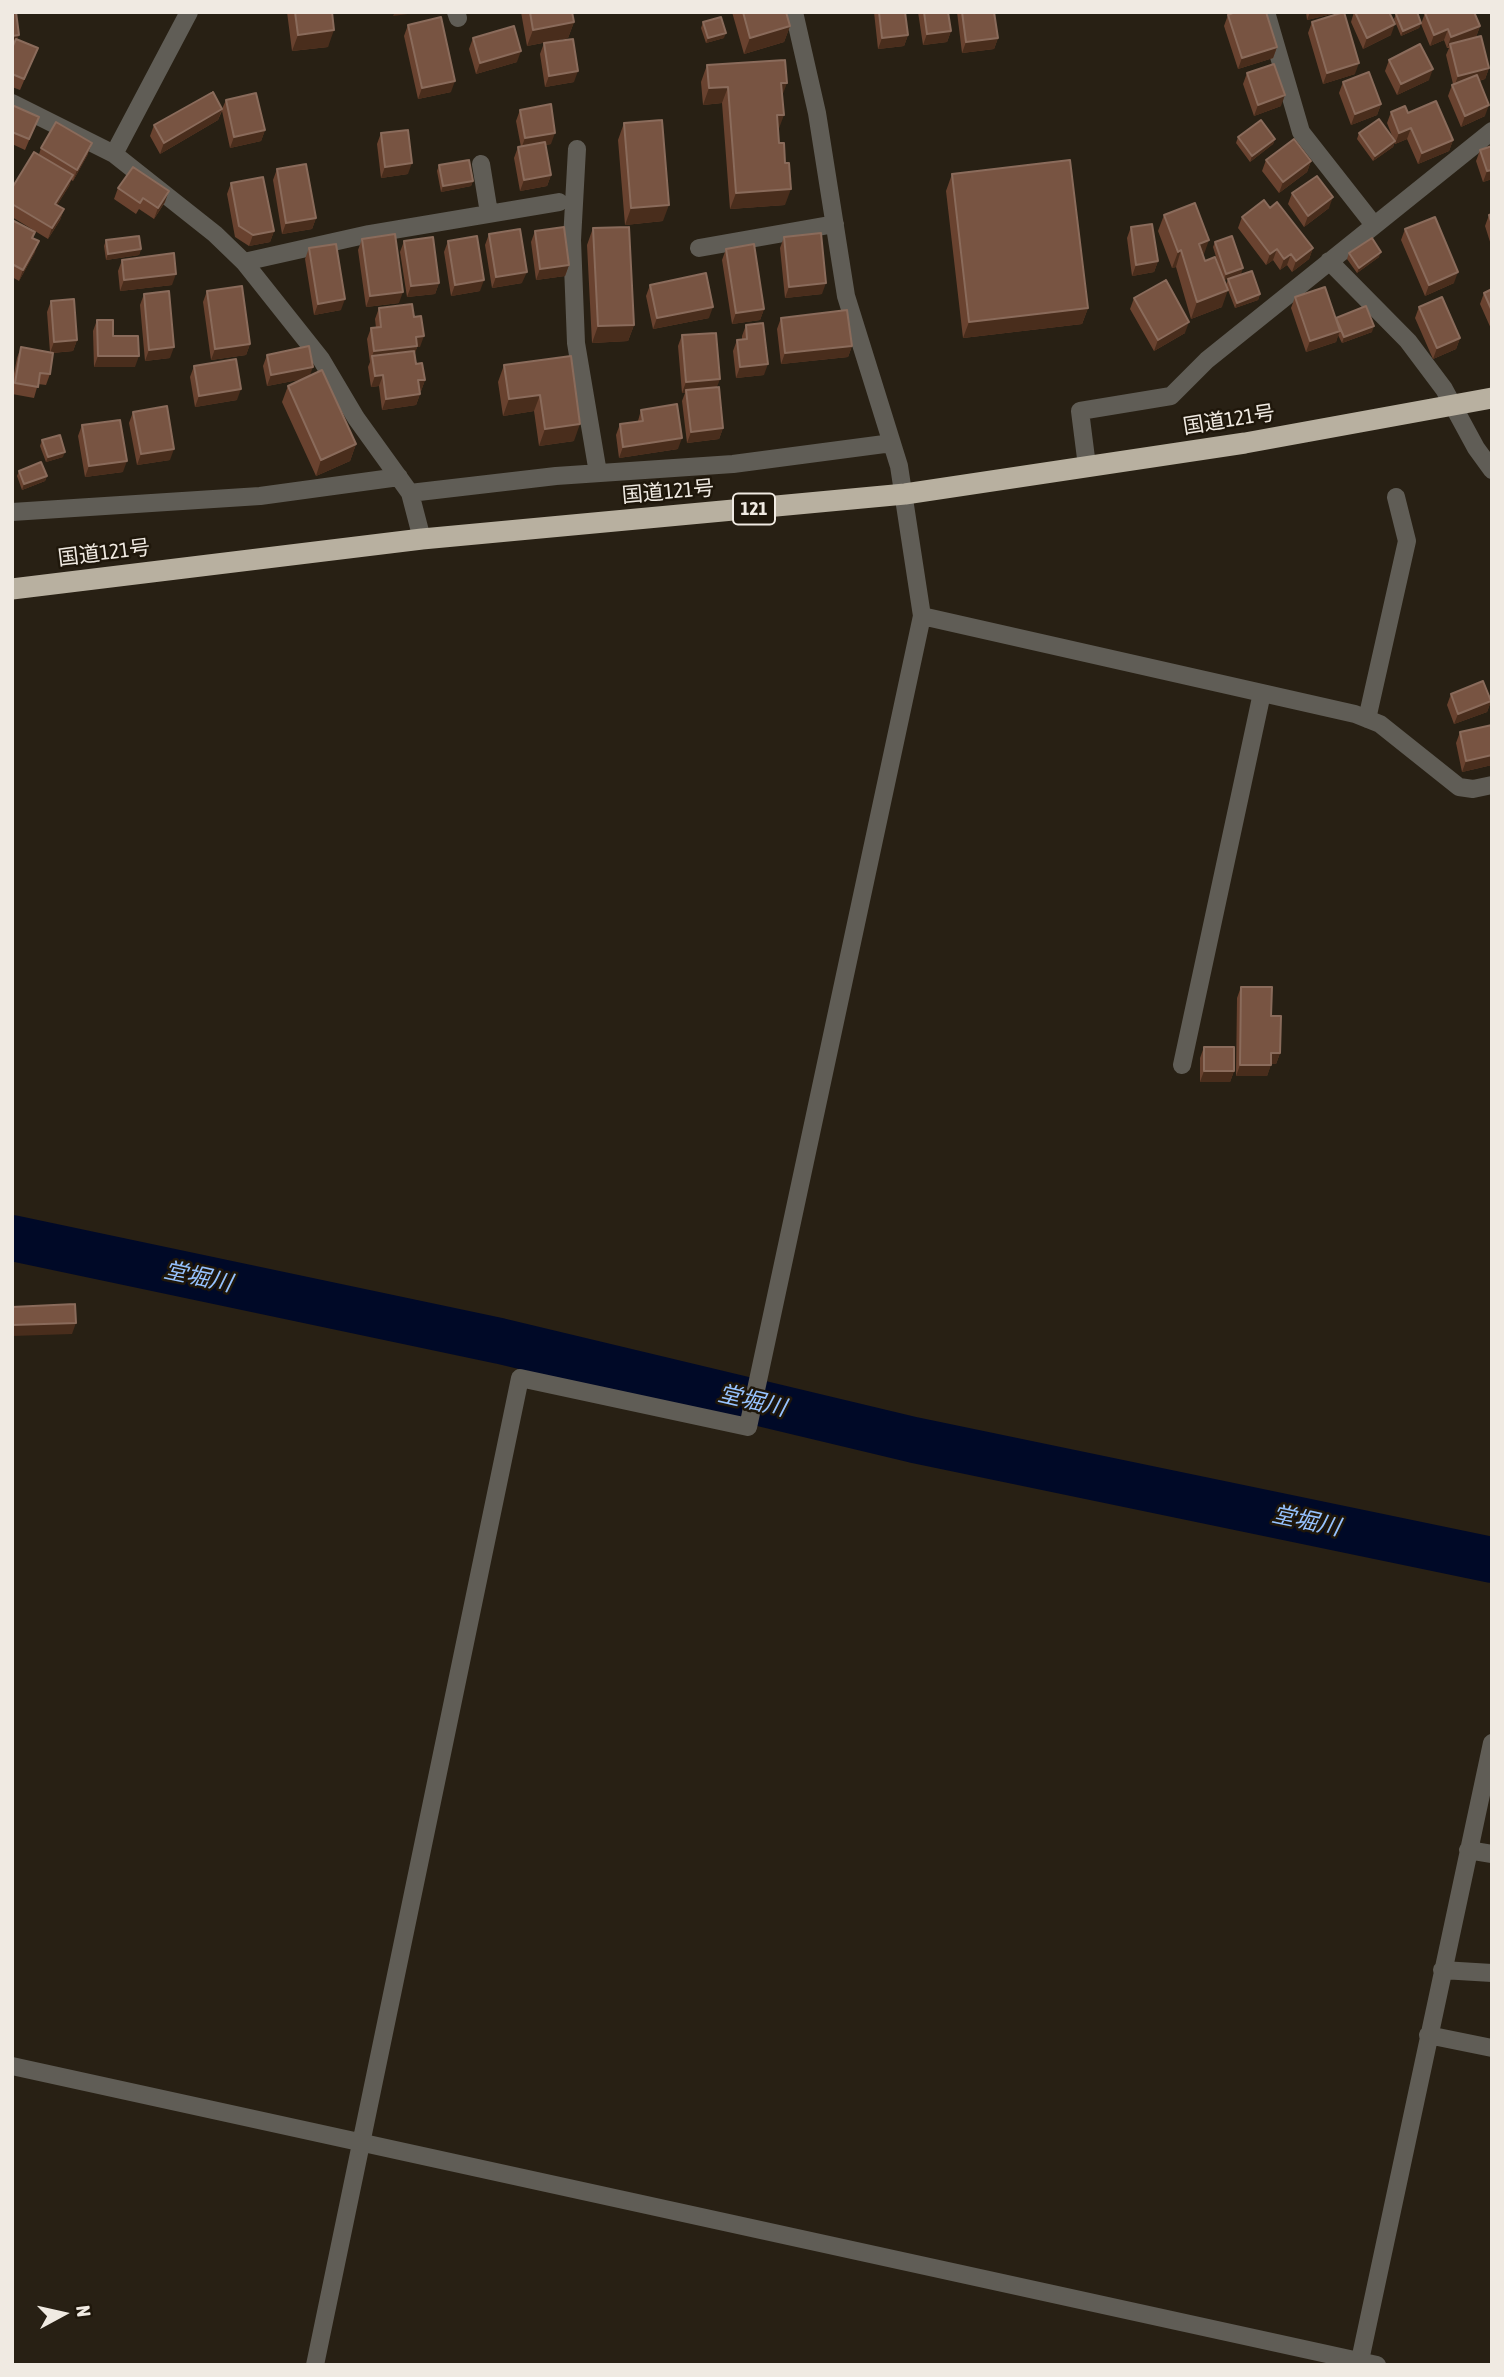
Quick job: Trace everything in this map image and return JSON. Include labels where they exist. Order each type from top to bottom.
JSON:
[{"type":"highway","name":"国道121号","points":[[12,589],[422,539],[905,494],[1245,443],[1492,398]]},
{"type":"street","points":[[114,154],[190,12]]},
{"type":"street","points":[[315,2365],[520,1378],[748,1427],[922,616],[905,494],[892,443],[846,296],[817,113],[794,12]]},
{"type":"street","points":[[1266,12],[1301,132],[1374,225]]},
{"type":"street","points":[[12,103],[114,154],[215,234],[244,262],[321,359],[356,418],[410,493],[422,539]]},
{"type":"street","points":[[1087,466],[1080,411],[1171,396],[1208,360],[1492,131]]},
{"type":"street","points":[[577,149],[572,240],[576,343],[598,473]]},
{"type":"street","points":[[481,164],[489,213]]},
{"type":"street","points":[[244,262],[369,234],[559,202]]},
{"type":"street","points":[[699,248],[835,224]]},
{"type":"street","points":[[1329,261],[1408,341],[1454,405],[1476,448],[1492,470]]},
{"type":"street","points":[[410,493],[598,473],[733,464],[892,443]]},
{"type":"street","points":[[12,512],[260,496],[399,477]]},
{"type":"street","points":[[1367,719],[1407,541],[1396,497]]},
{"type":"street","points":[[922,616],[1367,719],[1380,724],[1459,787],[1473,789],[1492,785]]},
{"type":"street","points":[[1182,1065],[1262,693]]},
{"type":"street","points":[[12,2066],[1365,2364],[1428,2035],[1492,1743]]},
{"type":"street","points":[[1468,1850],[1492,1854]]},
{"type":"street","points":[[1443,1970],[1492,1973]]},
{"type":"street","points":[[1428,2035],[1492,2048]]},
{"type":"building","points":[[12,12],[16,12],[19,35],[12,36]]},
{"type":"building","points":[[295,12],[332,12],[334,30],[298,35]]},
{"type":"building","points":[[530,12],[572,12],[574,22],[533,30]]},
{"type":"building","points":[[743,12],[786,12],[790,26],[750,38]]},
{"type":"building","points":[[879,12],[905,12],[908,35],[882,38]]},
{"type":"building","points":[[924,12],[948,12],[951,31],[927,34]]},
{"type":"building","points":[[962,12],[994,12],[998,38],[966,42]]},
{"type":"building","points":[[1235,12],[1266,12],[1277,47],[1242,58],[1228,15]]},
{"type":"building","points":[[1344,12],[1359,63],[1327,73],[1312,22]]},
{"type":"building","points":[[1355,12],[1389,12],[1395,24],[1367,38]]},
{"type":"building","points":[[1417,12],[1421,23],[1403,31],[1396,14]]},
{"type":"building","points":[[1474,12],[1480,26],[1451,37],[1448,29],[1434,35],[1425,13]]},
{"type":"building","points":[[441,17],[455,81],[422,88],[408,25]]},
{"type":"building","points":[[721,17],[726,33],[708,38],[703,22]]},
{"type":"building","points":[[514,26],[521,51],[480,63],[473,38]]},
{"type":"building","points":[[1481,36],[1489,68],[1458,76],[1450,44]]},
{"type":"building","points":[[16,39],[38,48],[24,79],[12,74],[12,48]]},
{"type":"building","points":[[573,39],[578,71],[549,76],[544,43]]},
{"type":"building","points":[[1420,44],[1433,69],[1401,84],[1389,60]]},
{"type":"building","points":[[785,60],[787,83],[781,83],[784,115],[777,115],[779,143],[784,143],[791,189],[736,193],[728,87],[709,88],[707,65]]},
{"type":"building","points":[[1274,64],[1285,95],[1258,105],[1247,73]]},
{"type":"building","points":[[1369,72],[1381,104],[1355,114],[1343,82]]},
{"type":"building","points":[[1477,75],[1489,105],[1465,116],[1452,85]]},
{"type":"building","points":[[213,92],[222,109],[164,143],[154,125]]},
{"type":"building","points":[[256,93],[265,130],[234,137],[226,100]]},
{"type":"building","points":[[1436,101],[1453,140],[1422,153],[1411,128],[1399,133],[1391,112],[1405,106],[1408,113]]},
{"type":"building","points":[[551,104],[555,133],[525,138],[520,110]]},
{"type":"building","points":[[12,105],[39,117],[29,139],[12,132]]},
{"type":"building","points":[[1379,119],[1395,141],[1375,156],[1359,133]]},
{"type":"building","points":[[662,120],[669,205],[631,208],[624,123]]},
{"type":"building","points":[[1261,120],[1275,139],[1252,156],[1238,137]]},
{"type":"building","points":[[56,122],[92,143],[77,170],[41,148]]},
{"type":"building","points":[[408,130],[412,163],[385,167],[381,133]]},
{"type":"building","points":[[1294,139],[1311,161],[1283,182],[1266,160]]},
{"type":"building","points":[[545,142],[551,175],[524,180],[518,147]]},
{"type":"building","points":[[1492,146],[1492,170],[1487,171],[1480,150]]},
{"type":"building","points":[[34,152],[73,175],[55,204],[64,209],[52,228],[12,204],[12,188]]},
{"type":"building","points":[[469,160],[473,181],[443,186],[439,165]]},
{"type":"building","points":[[1070,160],[1088,308],[969,322],[952,174]]},
{"type":"building","points":[[306,164],[316,218],[286,223],[277,169]]},
{"type":"building","points":[[133,167],[169,191],[158,208],[143,198],[140,203],[118,188]]},
{"type":"building","points":[[1317,176],[1333,197],[1308,216],[1292,193]]},
{"type":"building","points":[[263,177],[274,231],[253,235],[239,226],[231,183]]},
{"type":"building","points":[[1264,200],[1270,208],[1277,202],[1313,248],[1296,261],[1291,254],[1284,259],[1277,249],[1270,254],[1242,217]]},
{"type":"building","points":[[1195,203],[1209,240],[1199,244],[1205,261],[1215,257],[1228,290],[1197,302],[1181,250],[1178,252],[1164,215]]},
{"type":"building","points":[[1435,217],[1458,272],[1429,285],[1405,229]]},
{"type":"building","points":[[12,220],[35,232],[32,238],[39,241],[23,270],[12,264]]},
{"type":"building","points":[[1152,224],[1158,261],[1136,265],[1131,227]]},
{"type":"building","points":[[564,227],[569,265],[540,269],[535,231]]},
{"type":"building","points":[[629,227],[634,325],[598,326],[593,228]]},
{"type":"building","points":[[520,229],[527,272],[496,277],[489,234]]},
{"type":"building","points":[[821,233],[826,283],[789,287],[784,237]]},
{"type":"building","points":[[395,234],[403,292],[370,296],[362,239]]},
{"type":"building","points":[[139,236],[141,249],[108,254],[106,240]]},
{"type":"building","points":[[477,236],[484,280],[455,285],[448,241]]},
{"type":"building","points":[[1232,236],[1243,268],[1226,274],[1215,242]]},
{"type":"building","points":[[433,237],[439,283],[411,286],[404,241]]},
{"type":"building","points":[[1372,238],[1381,252],[1359,268],[1349,253]]},
{"type":"building","points":[[336,244],[345,299],[318,304],[309,248]]},
{"type":"building","points":[[754,244],[764,309],[736,313],[726,249]]},
{"type":"building","points":[[174,253],[176,274],[124,280],[122,260]]},
{"type":"building","points":[[1252,271],[1260,294],[1237,303],[1228,279]]},
{"type":"building","points":[[706,273],[713,307],[657,318],[650,285]]},
{"type":"building","points":[[1166,280],[1189,322],[1158,340],[1134,298]]},
{"type":"building","points":[[242,286],[250,344],[215,349],[207,291]]},
{"type":"building","points":[[1325,287],[1340,331],[1310,341],[1295,297]]},
{"type":"building","points":[[1492,289],[1492,311],[1484,293]]},
{"type":"building","points":[[169,291],[174,347],[149,350],[144,294]]},
{"type":"building","points":[[1442,297],[1460,338],[1437,348],[1419,307]]},
{"type":"building","points":[[74,299],[77,340],[54,342],[51,301]]},
{"type":"building","points":[[412,304],[414,317],[421,316],[424,336],[416,337],[417,346],[374,351],[371,328],[381,327],[379,308]]},
{"type":"building","points":[[1366,306],[1374,326],[1344,337],[1336,318]]},
{"type":"building","points":[[847,310],[852,346],[785,353],[781,318]]},
{"type":"building","points":[[97,320],[113,320],[113,336],[138,336],[139,356],[98,356]]},
{"type":"building","points":[[763,323],[768,364],[740,367],[737,340],[747,339],[746,325]]},
{"type":"building","points":[[716,333],[720,379],[686,382],[682,335]]},
{"type":"building","points":[[309,346],[313,367],[271,375],[267,355]]},
{"type":"building","points":[[21,347],[53,353],[50,374],[40,373],[38,387],[15,383]]},
{"type":"building","points":[[414,351],[416,364],[422,363],[425,380],[418,380],[420,394],[386,399],[383,375],[375,376],[372,356]]},
{"type":"building","points":[[571,356],[580,424],[545,429],[540,395],[509,399],[504,365]]},
{"type":"building","points":[[236,359],[241,389],[199,396],[194,366]]},
{"type":"building","points":[[322,370],[356,444],[321,460],[288,386]]},
{"type":"building","points":[[719,387],[723,428],[691,432],[686,390]]},
{"type":"building","points":[[677,404],[682,438],[623,447],[620,424],[643,421],[641,410]]},
{"type":"building","points":[[167,406],[174,449],[141,454],[133,412]]},
{"type":"building","points":[[120,420],[127,461],[89,466],[82,425]]},
{"type":"building","points":[[60,435],[65,452],[48,457],[42,440]]},
{"type":"building","points":[[41,462],[47,476],[24,484],[19,471]]},
{"type":"building","points":[[1483,681],[1491,701],[1458,714],[1451,694]]},
{"type":"building","points":[[1492,725],[1492,755],[1466,761],[1460,732]]},
{"type":"building","points":[[1241,987],[1272,987],[1271,1016],[1281,1016],[1280,1053],[1271,1053],[1271,1065],[1240,1065]]},
{"type":"building","points":[[1204,1047],[1234,1047],[1234,1071],[1204,1071]]},
{"type":"building","points":[[75,1304],[76,1323],[12,1325],[12,1307]]},
{"type":"waterway","name":"堂堀川","points":[[12,1238],[500,1341],[914,1440],[1492,1560]]}]
